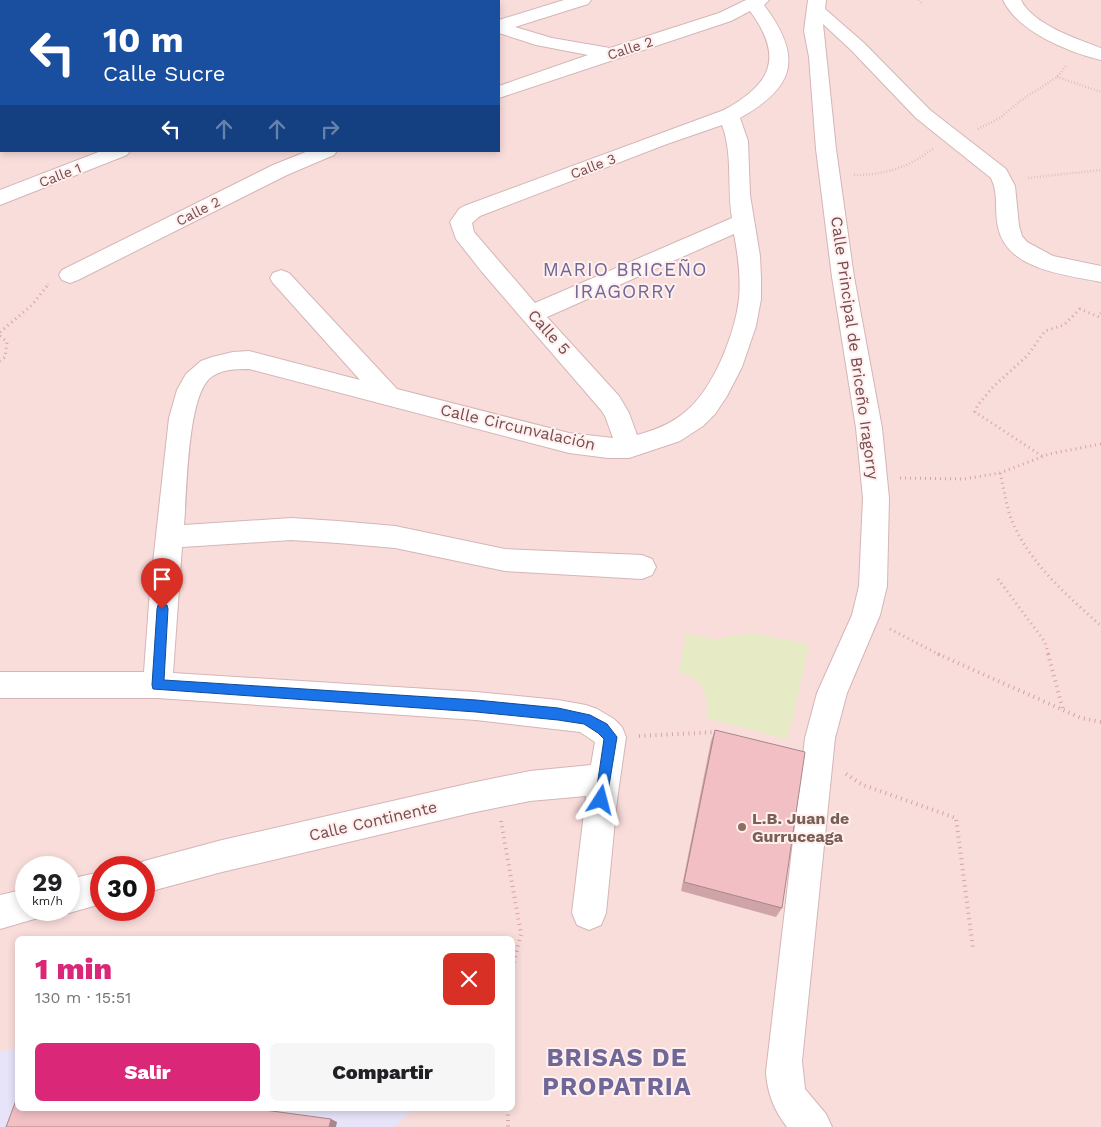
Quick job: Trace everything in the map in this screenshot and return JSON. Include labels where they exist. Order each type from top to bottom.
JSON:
[{"type":"street","points":[[500,26],[582,0]]},
{"type":"street","points":[[1012,0],[1013,6],[1020,14],[1035,24],[1094,52]]},
{"type":"street","points":[[728,116],[742,109],[765,91],[779,66],[778,41],[757,2]]},
{"type":"street","name":"Calle 2","points":[[500,92],[582,62],[725,17],[757,2]]},
{"type":"street","points":[[816,5],[924,114],[999,174],[1007,191],[1008,229],[1013,240],[1031,256],[1049,263],[1101,274]]},
{"type":"street","name":"Calle Principal de Briceño Iragorry","points":[[813,1127],[792,1105],[783,1083],[785,1052],[820,738],[832,693],[866,616],[873,586],[876,498],[869,428],[846,295],[829,174],[818,57],[813,31],[816,5]]},
{"type":"street","points":[[500,26],[546,41],[612,54]]},
{"type":"street","name":"Calle Circunvalación","points":[[158,685],[169,536],[181,418],[186,396],[194,381],[212,364],[229,360],[249,360],[569,442],[608,448],[629,448],[671,434],[694,419],[706,406],[730,367],[744,326],[750,299],[749,256],[739,195],[738,141],[728,116]]},
{"type":"street","name":"Calle 3","points":[[461,222],[472,211],[728,116]]},
{"type":"street","name":"Calle 1","points":[[0,198],[117,152]]},
{"type":"street","name":"Calle 2","points":[[70,275],[280,170],[325,152]]},
{"type":"street","points":[[532,314],[744,221]]},
{"type":"street","name":"Calle 5","points":[[461,222],[464,234],[610,403],[617,413],[629,448]]},
{"type":"street","points":[[281,278],[388,396]]},
{"type":"street","points":[[169,536],[290,529],[338,532],[395,538],[505,560],[642,567]]},
{"type":"street","points":[[0,685],[158,685],[476,706],[558,714],[586,719],[603,728],[610,737],[589,913]]},
{"type":"street","name":"Calle Continente","points":[[155,873],[496,793],[530,786],[604,779]]},
{"type":"street","points":[[0,912],[15,909]]},
{"type":"path","points":[[919,0],[921,4]]},
{"type":"path","points":[[829,174],[866,175],[887,171],[919,160],[925,153],[1000,118],[1020,101],[1057,77],[1064,68],[1094,52]]},
{"type":"path","points":[[1057,77],[1101,92]]},
{"type":"path","points":[[1002,178],[1048,177],[1101,170]]},
{"type":"path","points":[[0,361],[5,357],[7,342],[0,334],[26,312],[42,294],[50,281],[70,275]]},
{"type":"path","points":[[1042,456],[975,412],[977,406],[993,387],[1028,355],[1045,331],[1064,325],[1080,309],[1098,316],[1101,313]]},
{"type":"path","points":[[874,478],[964,478],[1000,473],[1042,456],[1101,444]]},
{"type":"path","points":[[1000,473],[1012,521],[1024,544],[1070,598],[1101,626]]},
{"type":"path","points":[[998,579],[1045,642],[1063,710]]},
{"type":"path","points":[[866,616],[945,658],[1081,718],[1101,722]]},
{"type":"path","points":[[610,737],[714,731],[724,734]]},
{"type":"path","points":[[818,757],[863,784],[956,818],[973,949]]},
{"type":"path","points":[[496,793],[521,934],[515,958]]},
{"type":"path","points":[[508,1111],[508,1127]]},
{"type":"shaded area","points":[[500,0],[1101,0],[1101,1127],[0,1127],[0,152],[500,152]]},
{"type":"shaded area","points":[[15,1048],[15,1111],[412,1111],[394,1127],[0,1127],[0,1052]]},
{"type":"green space","points":[[752,633],[809,644],[793,719],[786,739],[707,718],[703,688],[695,679],[679,671],[686,634],[716,639]]},
{"type":"building","name":"L.B. Juan de Gurruceaga","points":[[715,730],[805,752],[782,908],[684,882]]},
{"type":"building","points":[[15,1103],[15,1111],[272,1111],[331,1119],[329,1127],[6,1127]]},
{"type":"place","name":"L.B. Juan de Gurruceaga","points":[[742,827]]},
{"type":"district","name":"MARIO BRICEÑO IRAGORRY","points":[[625,280]]},
{"type":"district","name":"BRISAS DE PROPATRIA","points":[[617,1072]]},
{"type":"route","points":[[162,609],[158,685],[476,706],[558,714],[586,719],[603,728],[610,737],[601,800]]}]
